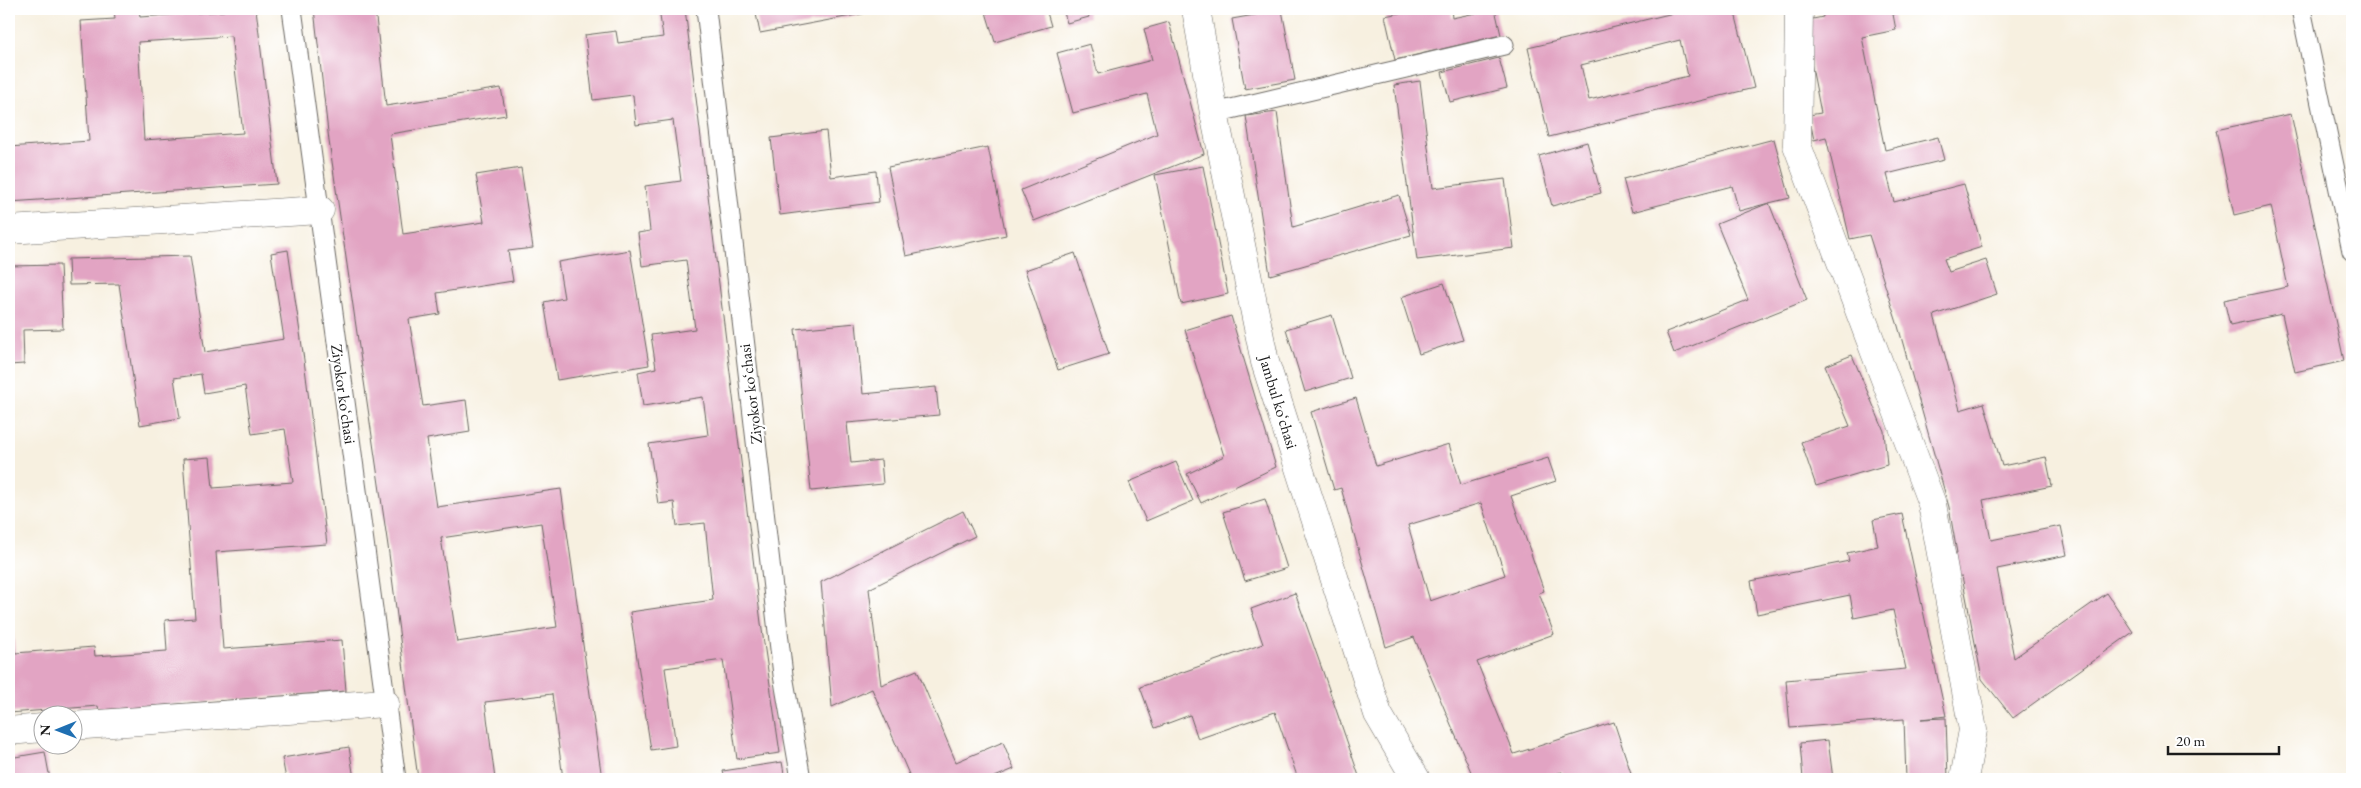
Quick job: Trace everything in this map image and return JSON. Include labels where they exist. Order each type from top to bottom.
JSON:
[{"type":"street","name":"Jambul koʻchasi","points":[[1196,9],[1214,113],[1265,362],[1378,714],[1416,779]]},
{"type":"street","points":[[1799,9],[1797,145],[1932,504],[1973,730],[1964,779]]},
{"type":"street","points":[[9,230],[320,210]]},
{"type":"street","points":[[82,725],[385,703]]},
{"type":"street","points":[[9,731],[32,729]]},
{"type":"lane","name":"Ziyokor koʻchasi","points":[[292,9],[396,779]]},
{"type":"lane","name":"Ziyokor koʻchasi","points":[[706,9],[783,675],[800,779]]},
{"type":"lane","points":[[2301,9],[2352,251]]},
{"type":"lane","points":[[1214,113],[1504,45]]},
{"type":"building","points":[[114,9],[139,9],[140,17],[224,11],[223,9],[256,9],[277,184],[9,202],[9,147],[89,141],[81,21],[115,19]],"holes":[[[231,36],[243,133],[144,140],[138,42]]]},
{"type":"building","points":[[314,9],[375,9],[386,106],[501,88],[506,115],[390,134],[403,234],[484,222],[476,175],[521,168],[533,248],[508,251],[513,281],[437,293],[440,314],[409,319],[423,406],[466,400],[470,432],[427,439],[437,507],[561,489],[602,779],[563,779],[552,694],[485,702],[495,779],[418,779],[388,546],[329,141]],"holes":[[[541,523],[557,627],[457,642],[441,538]]]},
{"type":"building","points":[[659,9],[685,9],[761,623],[780,753],[737,759],[723,660],[665,668],[676,746],[651,750],[630,612],[713,600],[705,523],[677,526],[674,502],[658,504],[649,444],[708,435],[703,397],[643,406],[638,372],[656,368],[651,335],[695,329],[686,260],[642,266],[638,233],[650,231],[645,186],[681,181],[673,120],[636,125],[633,95],[593,100],[585,35],[616,31],[618,43],[663,37]]},
{"type":"building","points":[[755,9],[866,9],[867,13],[760,33]]},
{"type":"building","points":[[985,9],[1046,9],[1051,26],[995,42]]},
{"type":"building","points":[[1063,9],[1087,9],[1089,17],[1067,23]]},
{"type":"building","points":[[1418,9],[1451,9],[1452,18],[1495,9],[1501,35],[1395,60],[1385,16]]},
{"type":"building","points":[[1690,9],[1734,9],[1754,88],[1549,137],[1528,48]],"holes":[[[1680,40],[1688,76],[1589,100],[1581,65]]]},
{"type":"building","points":[[1822,9],[1892,9],[1896,30],[1862,37],[1885,150],[1938,137],[1944,160],[1887,174],[1894,202],[1964,184],[1982,247],[1944,259],[1949,272],[1986,260],[1997,294],[1934,315],[1960,410],[1984,403],[2002,466],[2046,457],[2052,486],[1983,500],[1991,540],[2061,526],[2067,555],[1997,569],[2014,658],[2107,593],[2133,632],[2013,718],[1982,679],[1962,576],[1955,577],[1951,554],[1957,553],[1949,507],[1898,326],[1869,235],[1850,239],[1826,137],[1814,140],[1809,115],[1821,113],[1803,21],[1823,17]]},
{"type":"building","points":[[1282,10],[1295,80],[1245,89],[1232,19]]},
{"type":"building","points":[[1169,22],[1204,154],[1034,221],[1021,190],[1157,134],[1147,94],[1073,113],[1057,53],[1090,44],[1098,74],[1152,60],[1144,29]]},
{"type":"building","points":[[1499,58],[1507,88],[1450,102],[1442,72]]},
{"type":"building","points":[[1420,81],[1433,188],[1505,179],[1514,248],[1417,260],[1394,85]]},
{"type":"building","points":[[1277,112],[1293,227],[1399,195],[1411,235],[1270,275],[1246,116]]},
{"type":"building","points":[[2291,114],[2344,361],[2295,372],[2282,314],[2230,325],[2224,300],[2288,287],[2271,206],[2234,215],[2216,130]]},
{"type":"building","points":[[826,131],[831,177],[876,171],[879,202],[780,215],[771,138]]},
{"type":"building","points":[[1774,139],[1790,198],[1739,211],[1732,186],[1632,212],[1623,179]]},
{"type":"building","points":[[1587,142],[1601,193],[1552,206],[1539,156]]},
{"type":"building","points":[[988,147],[1006,235],[906,256],[888,167]]},
{"type":"building","points":[[1203,166],[1228,294],[1181,304],[1155,175]]},
{"type":"building","points":[[1769,203],[1807,300],[1674,353],[1666,332],[1748,300],[1717,224]]},
{"type":"building","points":[[288,250],[327,544],[216,552],[223,649],[342,640],[346,691],[99,710],[98,706],[32,706],[32,711],[9,713],[9,619],[12,619],[15,653],[94,647],[95,656],[167,651],[165,620],[195,618],[183,459],[210,457],[213,488],[293,482],[285,429],[252,434],[245,386],[204,393],[201,374],[174,378],[180,418],[140,425],[119,284],[69,285],[68,259],[190,256],[205,352],[284,339],[271,253]]},
{"type":"building","points":[[630,250],[649,365],[557,380],[544,302],[564,298],[558,262]]},
{"type":"building","points":[[1075,253],[1109,354],[1058,370],[1025,270]]},
{"type":"building","points":[[60,265],[63,329],[23,330],[24,364],[9,365],[9,266]]},
{"type":"building","points":[[1444,283],[1463,340],[1419,354],[1401,297]]},
{"type":"building","points":[[1332,315],[1351,378],[1305,392],[1286,329]]},
{"type":"building","points":[[1231,316],[1276,467],[1201,503],[1187,474],[1224,456],[1185,330]]},
{"type":"building","points":[[856,323],[863,394],[936,387],[939,415],[847,423],[851,463],[881,460],[883,484],[811,491],[795,329]]},
{"type":"building","points":[[1852,355],[1884,431],[1887,465],[1816,486],[1801,442],[1850,426],[1825,366]]},
{"type":"building","points":[[1356,398],[1376,466],[1449,444],[1461,485],[1548,458],[1556,481],[1511,496],[1544,591],[1539,593],[1554,634],[1477,662],[1514,754],[1614,722],[1633,779],[1564,779],[1562,772],[1539,779],[1474,779],[1414,637],[1386,647],[1341,488],[1334,490],[1311,412]],"holes":[[[1481,503],[1505,575],[1430,601],[1408,525]]]},
{"type":"building","points":[[1176,462],[1193,501],[1146,521],[1129,482]]},
{"type":"building","points":[[1265,499],[1287,568],[1245,581],[1223,512]]},
{"type":"building","points":[[963,511],[975,536],[869,589],[881,685],[917,670],[956,762],[1003,742],[1014,769],[990,779],[911,779],[872,689],[832,707],[821,582]]},
{"type":"building","points":[[1902,514],[1946,716],[1921,719],[1946,718],[1948,779],[1906,779],[1904,719],[1790,728],[1786,680],[1906,669],[1893,610],[1854,618],[1850,595],[1757,614],[1751,581],[1849,561],[1847,553],[1878,546],[1873,520]]},
{"type":"building","points":[[1295,593],[1360,779],[1298,779],[1275,712],[1198,739],[1190,715],[1155,728],[1140,687],[1263,644],[1251,609]]},
{"type":"building","points":[[1828,740],[1833,779],[1803,779],[1800,743]]},
{"type":"building","points":[[349,747],[354,779],[286,779],[282,758]]},
{"type":"building","points":[[32,754],[32,756],[46,756],[50,779],[9,779],[9,758]]},
{"type":"building","points":[[782,762],[785,779],[725,779],[723,771]]}]
